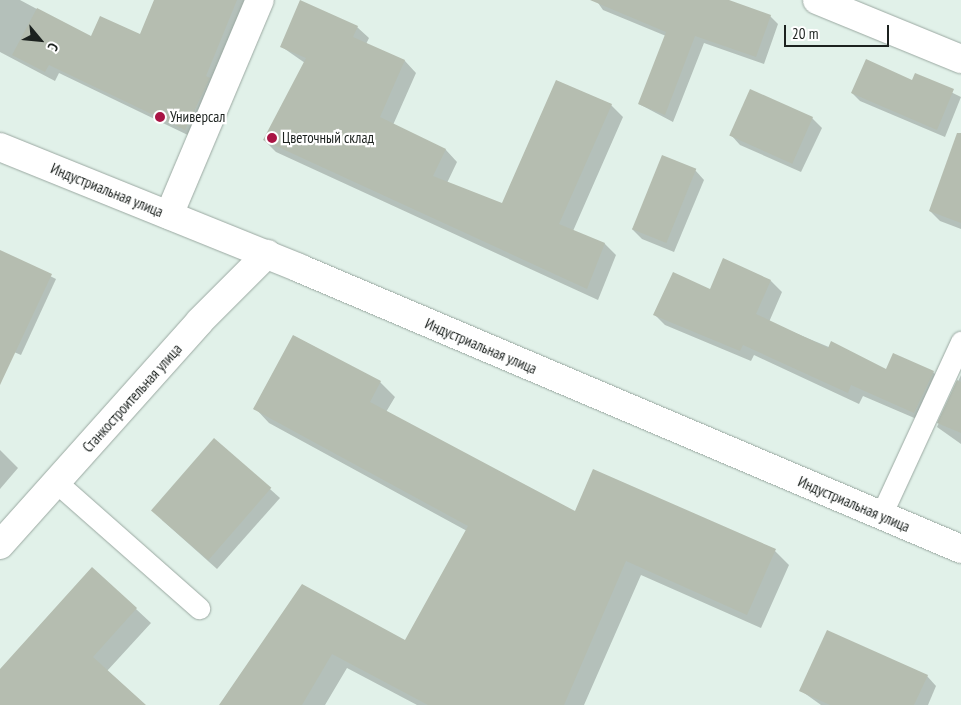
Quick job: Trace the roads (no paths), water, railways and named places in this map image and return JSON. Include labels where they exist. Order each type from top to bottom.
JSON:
[{"type":"main road","points":[[169,215],[260,0]]},
{"type":"main road","points":[[817,0],[961,59]]},
{"type":"main road","name":"Индустриальная улица","points":[[0,147],[267,254],[961,549]]},
{"type":"main road","name":"Станкостроительная улица","points":[[0,545],[200,321],[267,254]]},
{"type":"lane","points":[[881,515],[961,342]]},
{"type":"lane","points":[[56,482],[199,608]]},
{"type":"place","name":"Универсал","points":[[160,117]]},
{"type":"place","name":"Цветочный склад","points":[[272,138]]}]
